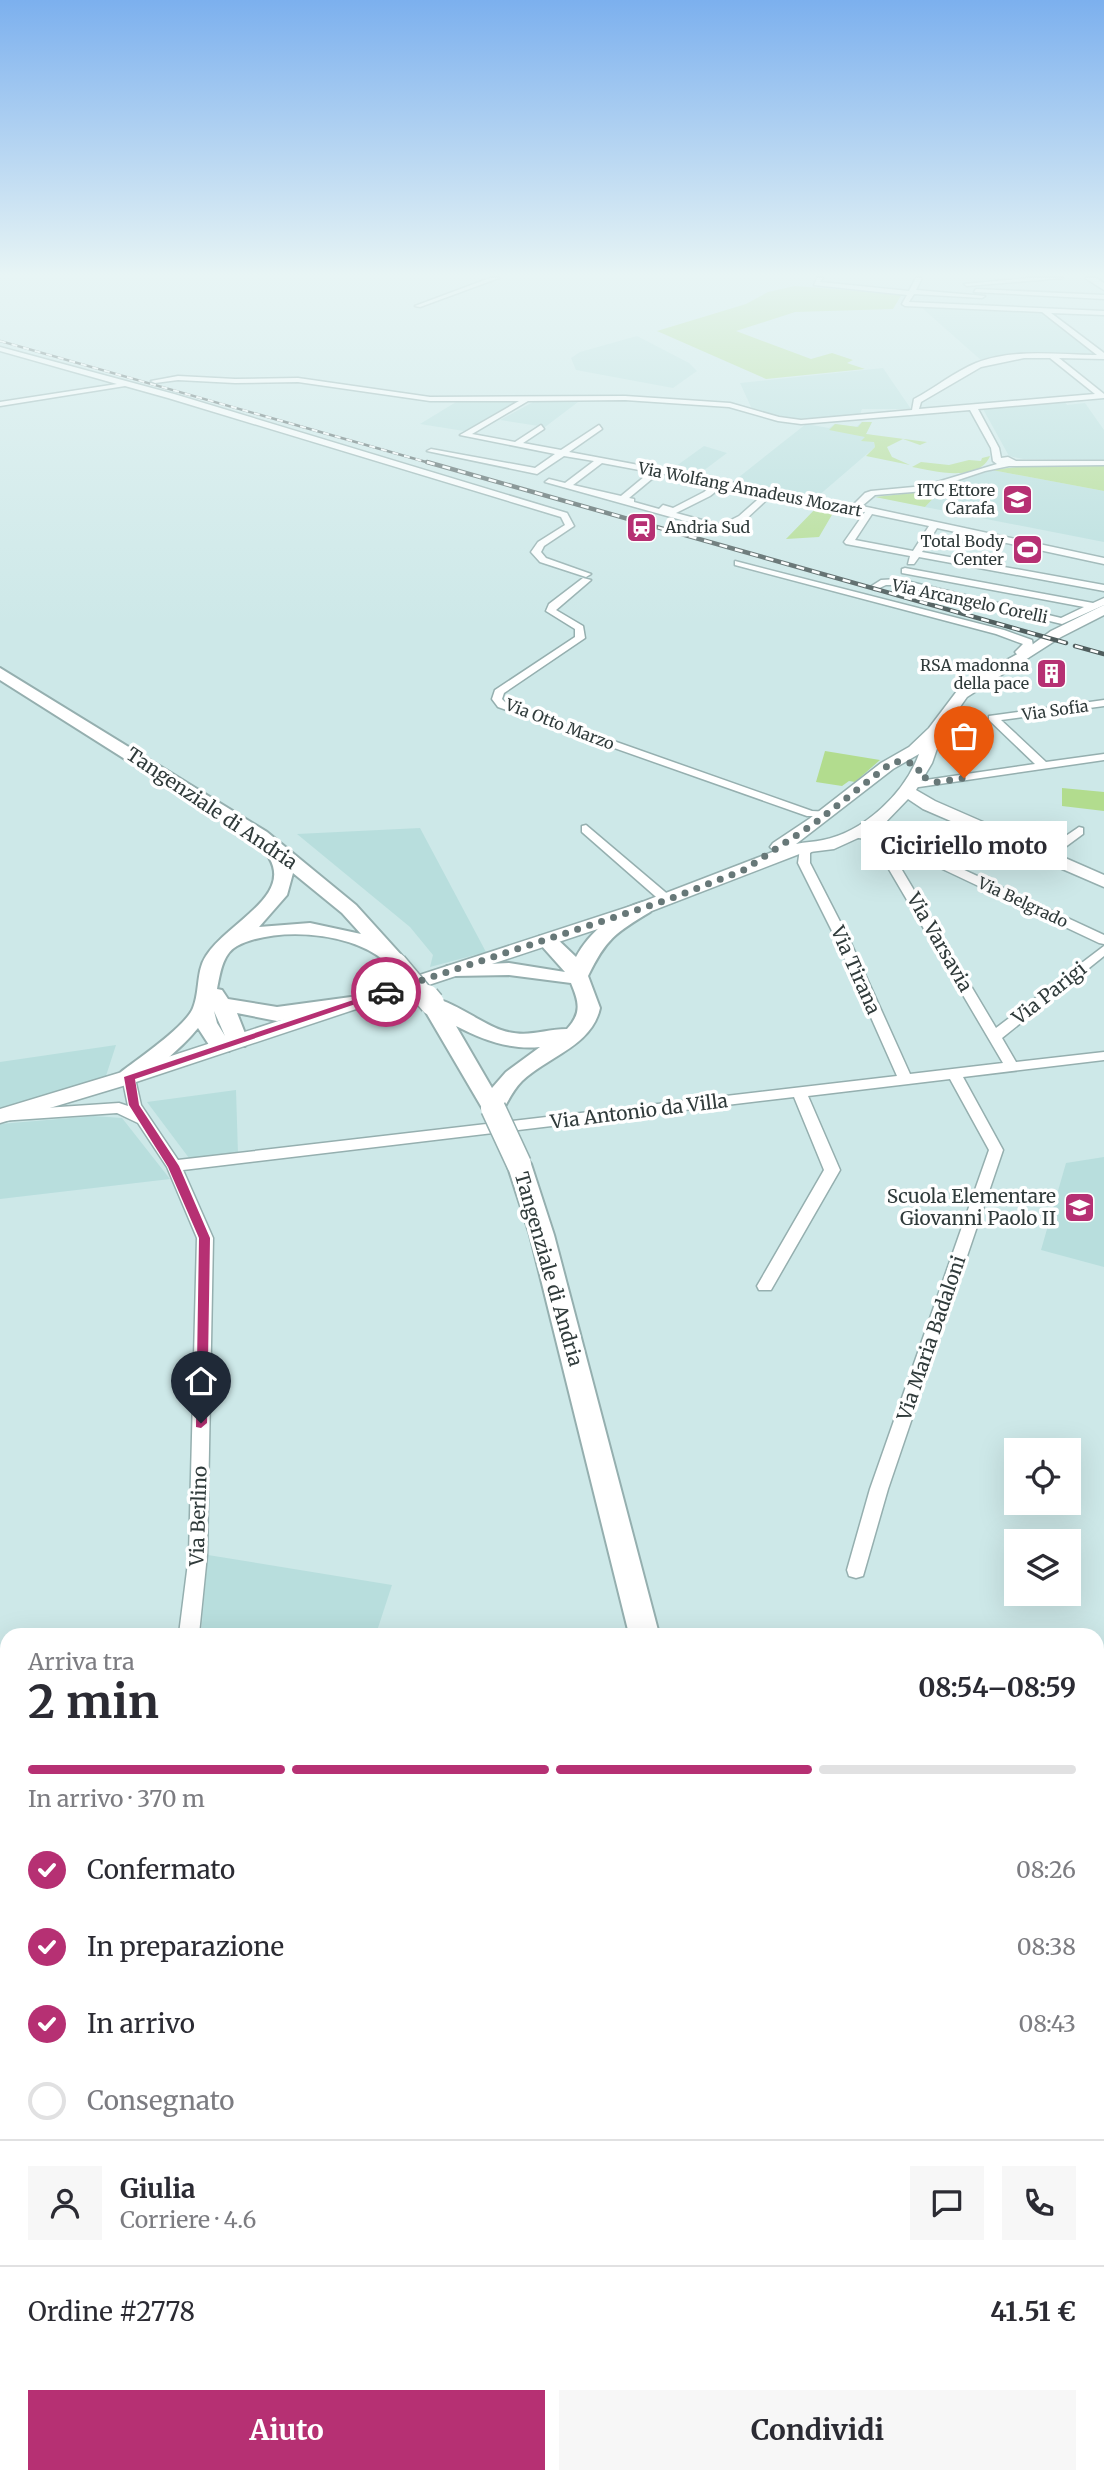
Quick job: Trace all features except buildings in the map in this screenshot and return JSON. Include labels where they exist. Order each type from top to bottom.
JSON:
[{"type":"main road","points":[[744,870],[891,763],[910,755],[934,731],[962,694],[1102,606]]},
{"type":"main road","name":"Tangenziale di Andria","points":[[0,673],[260,836],[349,909],[432,1003],[493,1108],[519,1164],[545,1248],[642,1628]]},
{"type":"main road","points":[[0,1116],[129,1077],[667,900],[799,848],[828,845],[855,833],[911,785],[934,731]]},
{"type":"main road","points":[[891,763],[911,762],[917,766],[911,785],[910,801],[929,805],[1104,882]]},
{"type":"main road","points":[[816,820],[808,834],[812,841],[855,833]]},
{"type":"main road","points":[[229,1044],[212,1034],[208,982],[212,963],[263,911],[283,880],[282,862],[260,836]]},
{"type":"main road","points":[[576,980],[584,957],[595,941],[613,926],[643,908]]},
{"type":"main road","points":[[227,945],[267,931],[315,931],[355,939],[373,946],[397,962]]},
{"type":"main road","points":[[493,1108],[507,1081],[578,1029],[587,1018],[590,1008],[576,980],[540,958],[540,942]]},
{"type":"main road","points":[[454,970],[509,969],[576,980]]},
{"type":"main road","points":[[129,1077],[211,1007],[277,1014],[351,1003]]},
{"type":"main road","points":[[432,1003],[482,1032],[510,1040],[548,1040],[578,1029]]},
{"type":"street","points":[[0,404],[73,394]]},
{"type":"street","name":"Via Otto Marzo","points":[[158,394],[564,515],[570,526],[541,544],[536,552],[542,560],[586,577],[552,606],[551,611],[580,628],[580,638],[499,692],[497,699],[502,705],[816,820]]},
{"type":"street","points":[[385,394],[411,398],[614,398],[723,404],[793,422],[1103,396]]},
{"type":"street","points":[[918,412],[915,409],[917,401],[929,394]]},
{"type":"street","points":[[453,440],[526,400]]},
{"type":"street","points":[[973,408],[1005,462]]},
{"type":"street","points":[[442,446],[431,451],[537,471],[599,426]]},
{"type":"street","points":[[516,445],[541,427]]},
{"type":"street","name":"Via Wolfang Amadeus Mozart","points":[[464,435],[771,491],[863,513],[1104,561]]},
{"type":"street","points":[[567,486],[599,461]]},
{"type":"street","points":[[1104,463],[1005,462],[925,488],[867,495],[863,513],[849,542],[1104,588]]},
{"type":"street","points":[[622,500],[656,471]]},
{"type":"street","points":[[548,482],[721,528],[731,525],[758,506],[771,491]]},
{"type":"street","points":[[622,500],[674,511],[707,494],[722,482]]},
{"type":"street","points":[[898,582],[934,526]]},
{"type":"street","points":[[738,563],[1000,632],[1028,642],[1028,646],[1020,652],[1024,656]]},
{"type":"street","points":[[905,572],[1102,606]]},
{"type":"street","name":"Via Arcangelo Corelli","points":[[875,587],[884,582],[898,582],[1062,621],[1102,606]]},
{"type":"street","name":"Via Sofia","points":[[1044,766],[993,718],[1104,703]]},
{"type":"street","points":[[911,785],[1104,757]]},
{"type":"street","points":[[586,830],[667,900]]},
{"type":"street","name":"Via Belgrado","points":[[855,833],[872,831],[1104,940]]},
{"type":"street","points":[[1045,856],[1079,831]]},
{"type":"street","name":"Via Varsavia","points":[[855,833],[872,835],[893,865],[1012,1067]]},
{"type":"street","points":[[764,864],[785,858],[804,863],[804,851],[814,846]]},
{"type":"street","points":[[893,865],[896,860],[905,856],[927,857]]},
{"type":"street","name":"Via Tirana","points":[[804,863],[865,982],[874,1011],[905,1079]]},
{"type":"street","name":"Via Parigi","points":[[995,1036],[1104,950]]},
{"type":"street","name":"Via Antonio da Villa","points":[[174,1166],[1104,1056]]},
{"type":"street","name":"Via Maria Badaloni","points":[[856,1570],[879,1489],[996,1150],[954,1073]]},
{"type":"street","name":"Via Berlino","points":[[129,1077],[131,1097],[174,1166],[205,1238],[198,1555],[190,1628]]},
{"type":"street","points":[[765,1286],[832,1170],[799,1091]]},
{"type":"street","points":[[0,1116],[119,1108],[143,1120]]},
{"type":"shaded area","points":[[745,394],[901,394],[911,409],[862,409],[860,415],[792,420],[752,409]]},
{"type":"shaded area","points":[[461,399],[521,402],[464,431],[420,424]]},
{"type":"shaded area","points":[[582,399],[545,427],[500,420],[535,401]]},
{"type":"shaded area","points":[[1065,402],[1067,405],[1085,403],[1104,430],[1104,460],[1023,459],[1009,456],[983,409]]},
{"type":"shaded area","points":[[862,422],[872,422],[866,434],[872,435],[875,447],[817,497],[734,481],[806,424],[829,428],[835,424],[856,427]]},
{"type":"shaded area","points":[[704,446],[727,453],[699,474],[672,469]]},
{"type":"shaded area","name":"ITC Ettore Carafa","points":[[992,470],[1104,491],[1104,542],[925,507],[945,486]]},
{"type":"shaded area","points":[[420,828],[486,952],[430,967],[433,955],[410,927],[297,834]]},
{"type":"shaded area","points":[[116,1045],[105,1079],[0,1108],[0,1062]]},
{"type":"shaded area","points":[[236,1090],[238,1154],[189,1158],[147,1102]]},
{"type":"shaded area","points":[[94,1116],[122,1118],[170,1179],[0,1199],[0,1124]]},
{"type":"shaded area","name":"Scuola Elementare Giovanni Paolo II","points":[[1104,1157],[1104,1267],[1041,1250],[1066,1163]]},
{"type":"shaded area","points":[[208,1555],[392,1585],[378,1628],[202,1628]]},
{"type":"green space","points":[[862,422],[872,422],[866,434],[927,442],[920,445],[903,439],[887,447],[892,457],[910,465],[866,456],[875,447],[874,442],[861,441],[865,437],[829,430],[835,424],[858,427]]},
{"type":"green space","points":[[990,456],[976,470],[966,472],[943,472],[912,467],[921,462],[949,465],[969,460],[981,461],[982,458]]},
{"type":"green space","points":[[1023,466],[1104,466],[1104,491],[992,470]]},
{"type":"green space","points":[[945,486],[925,507],[875,497],[921,492]]},
{"type":"green space","points":[[821,503],[856,512],[851,516],[833,513],[819,537],[786,539]]},
{"type":"green space","points":[[825,751],[880,760],[855,782],[849,781],[842,786],[816,782]]},
{"type":"green space","points":[[1062,788],[1104,792],[1104,811],[1062,806]]},
{"type":"railway","points":[[186,394],[433,464]]},
{"type":"railway","points":[[427,462],[1066,643]]},
{"type":"railway","points":[[1075,646],[1104,654]]},
{"type":"way so far","points":[[386,992],[667,900],[744,870],[815,823],[891,763],[911,762],[919,769],[918,775],[937,782],[964,778]]},
{"type":"place","name":"ITC Ettore Carafa","points":[[1018,499]]},
{"type":"place","name":"Andria Sud","points":[[642,527]]},
{"type":"place","name":"Total Body Center","points":[[1027,550]]},
{"type":"place","name":"RSA madonna della pace","points":[[1052,674]]},
{"type":"place","name":"Ciciriello moto","points":[[964,778]]},
{"type":"place","name":"Scuola Elementare Giovanni Paolo II","points":[[1079,1207]]},
{"type":"route","points":[[201,1423],[205,1238],[174,1166],[134,1105],[129,1077],[386,992]]}]
